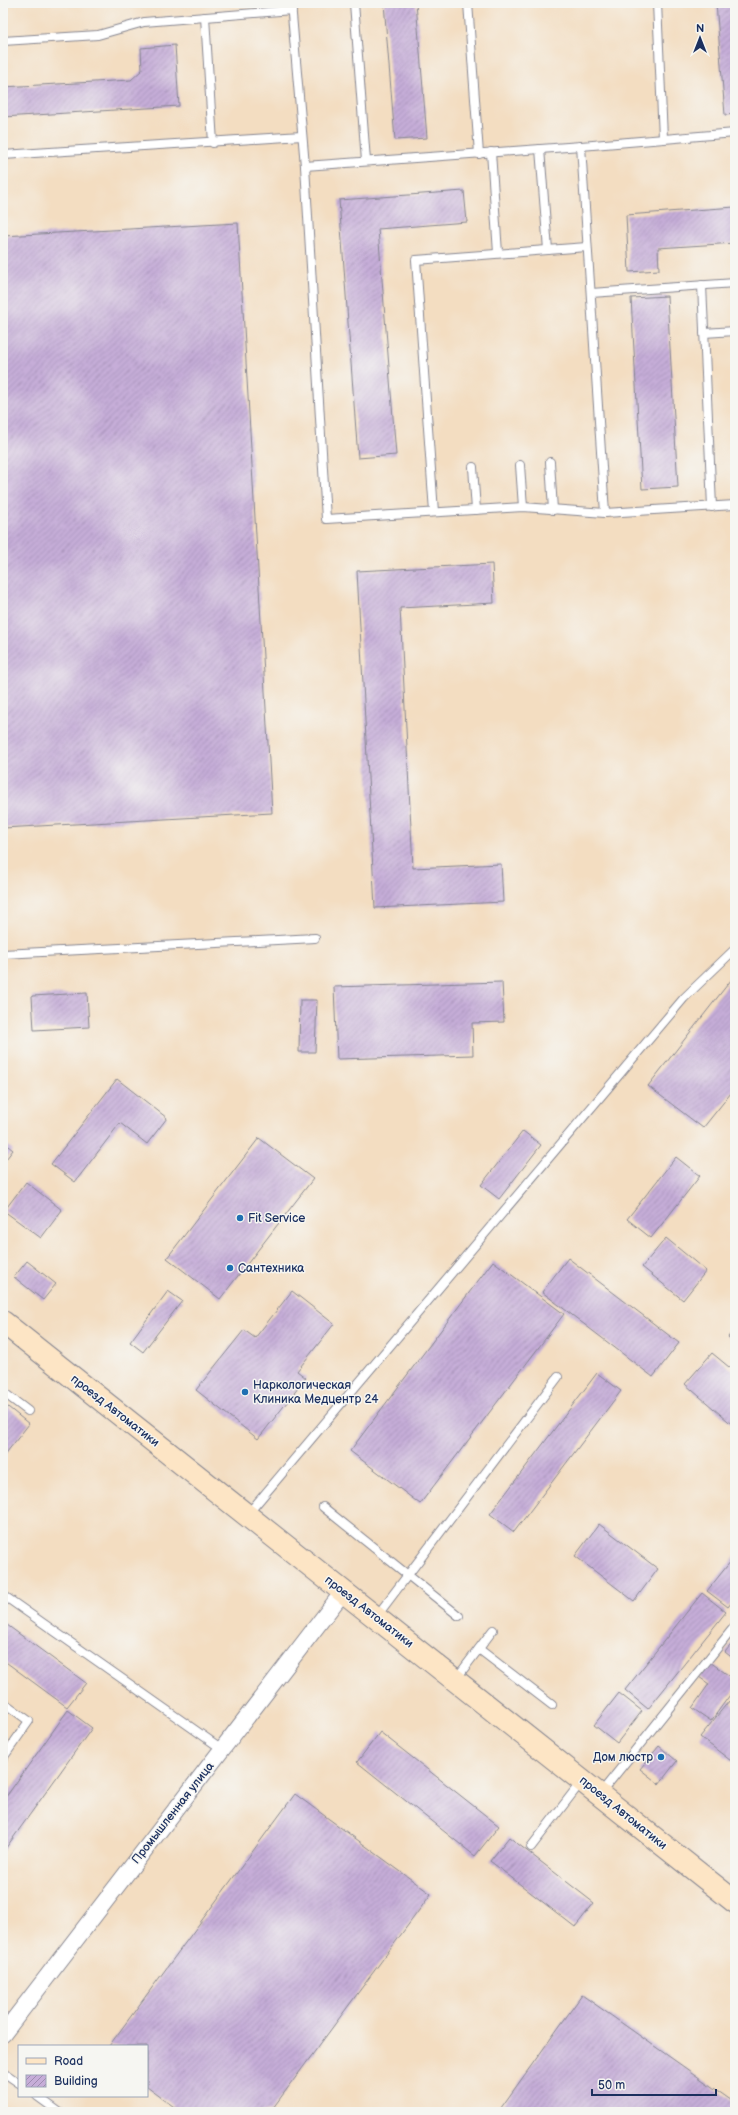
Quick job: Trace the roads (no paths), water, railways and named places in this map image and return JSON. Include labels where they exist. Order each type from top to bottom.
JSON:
[{"type":"main road","name":"проезд Автоматики","points":[[7,1328],[583,1780],[735,1902]]},
{"type":"street","name":"Промышленная улица","points":[[3,2034],[343,1592]]},
{"type":"lane","points":[[354,3],[366,161]]},
{"type":"lane","points":[[468,3],[479,154]]},
{"type":"lane","points":[[657,3],[664,138]]},
{"type":"lane","points":[[3,41],[98,35],[144,22],[205,17],[291,7],[305,166],[326,519],[523,507],[605,513],[735,506]]},
{"type":"lane","points":[[205,17],[213,143]]},
{"type":"lane","points":[[305,166],[479,154],[735,133]]},
{"type":"lane","points":[[3,155],[213,143],[302,136]]},
{"type":"lane","points":[[581,146],[605,513]]},
{"type":"lane","points":[[540,149],[548,250]]},
{"type":"lane","points":[[491,152],[498,253]]},
{"type":"lane","points":[[434,512],[416,260],[588,247]]},
{"type":"lane","points":[[591,293],[735,283]]},
{"type":"lane","points":[[702,285],[712,507]]},
{"type":"lane","points":[[704,333],[735,331]]},
{"type":"lane","points":[[550,462],[553,510]]},
{"type":"lane","points":[[520,465],[523,507]]},
{"type":"lane","points":[[473,467],[476,510]]},
{"type":"lane","points":[[3,954],[315,938]]},
{"type":"lane","points":[[247,1516],[684,998],[735,949]]},
{"type":"lane","points":[[376,1618],[558,1377]]},
{"type":"lane","points":[[3,1392],[28,1411]]},
{"type":"lane","points":[[323,1507],[407,1576],[459,1616]]},
{"type":"lane","points":[[3,1595],[222,1749]]},
{"type":"lane","points":[[600,1794],[735,1626]]},
{"type":"lane","points":[[455,1680],[493,1630]]},
{"type":"lane","points":[[479,1649],[552,1705]]},
{"type":"lane","points":[[3,1702],[29,1722],[3,1758]]},
{"type":"lane","points":[[531,1847],[583,1780]]},
{"type":"lane","points":[[3,2072],[18,2082]]},
{"type":"lane","points":[[38,2097],[59,2112]]},
{"type":"place","name":"Fit Service","points":[[240,1218]]},
{"type":"place","name":"Сантехника","points":[[230,1268]]},
{"type":"place","name":"Наркологическая Клиника Медцентр 24","points":[[245,1392]]},
{"type":"place","name":"Дом люстр","points":[[661,1757]]}]
